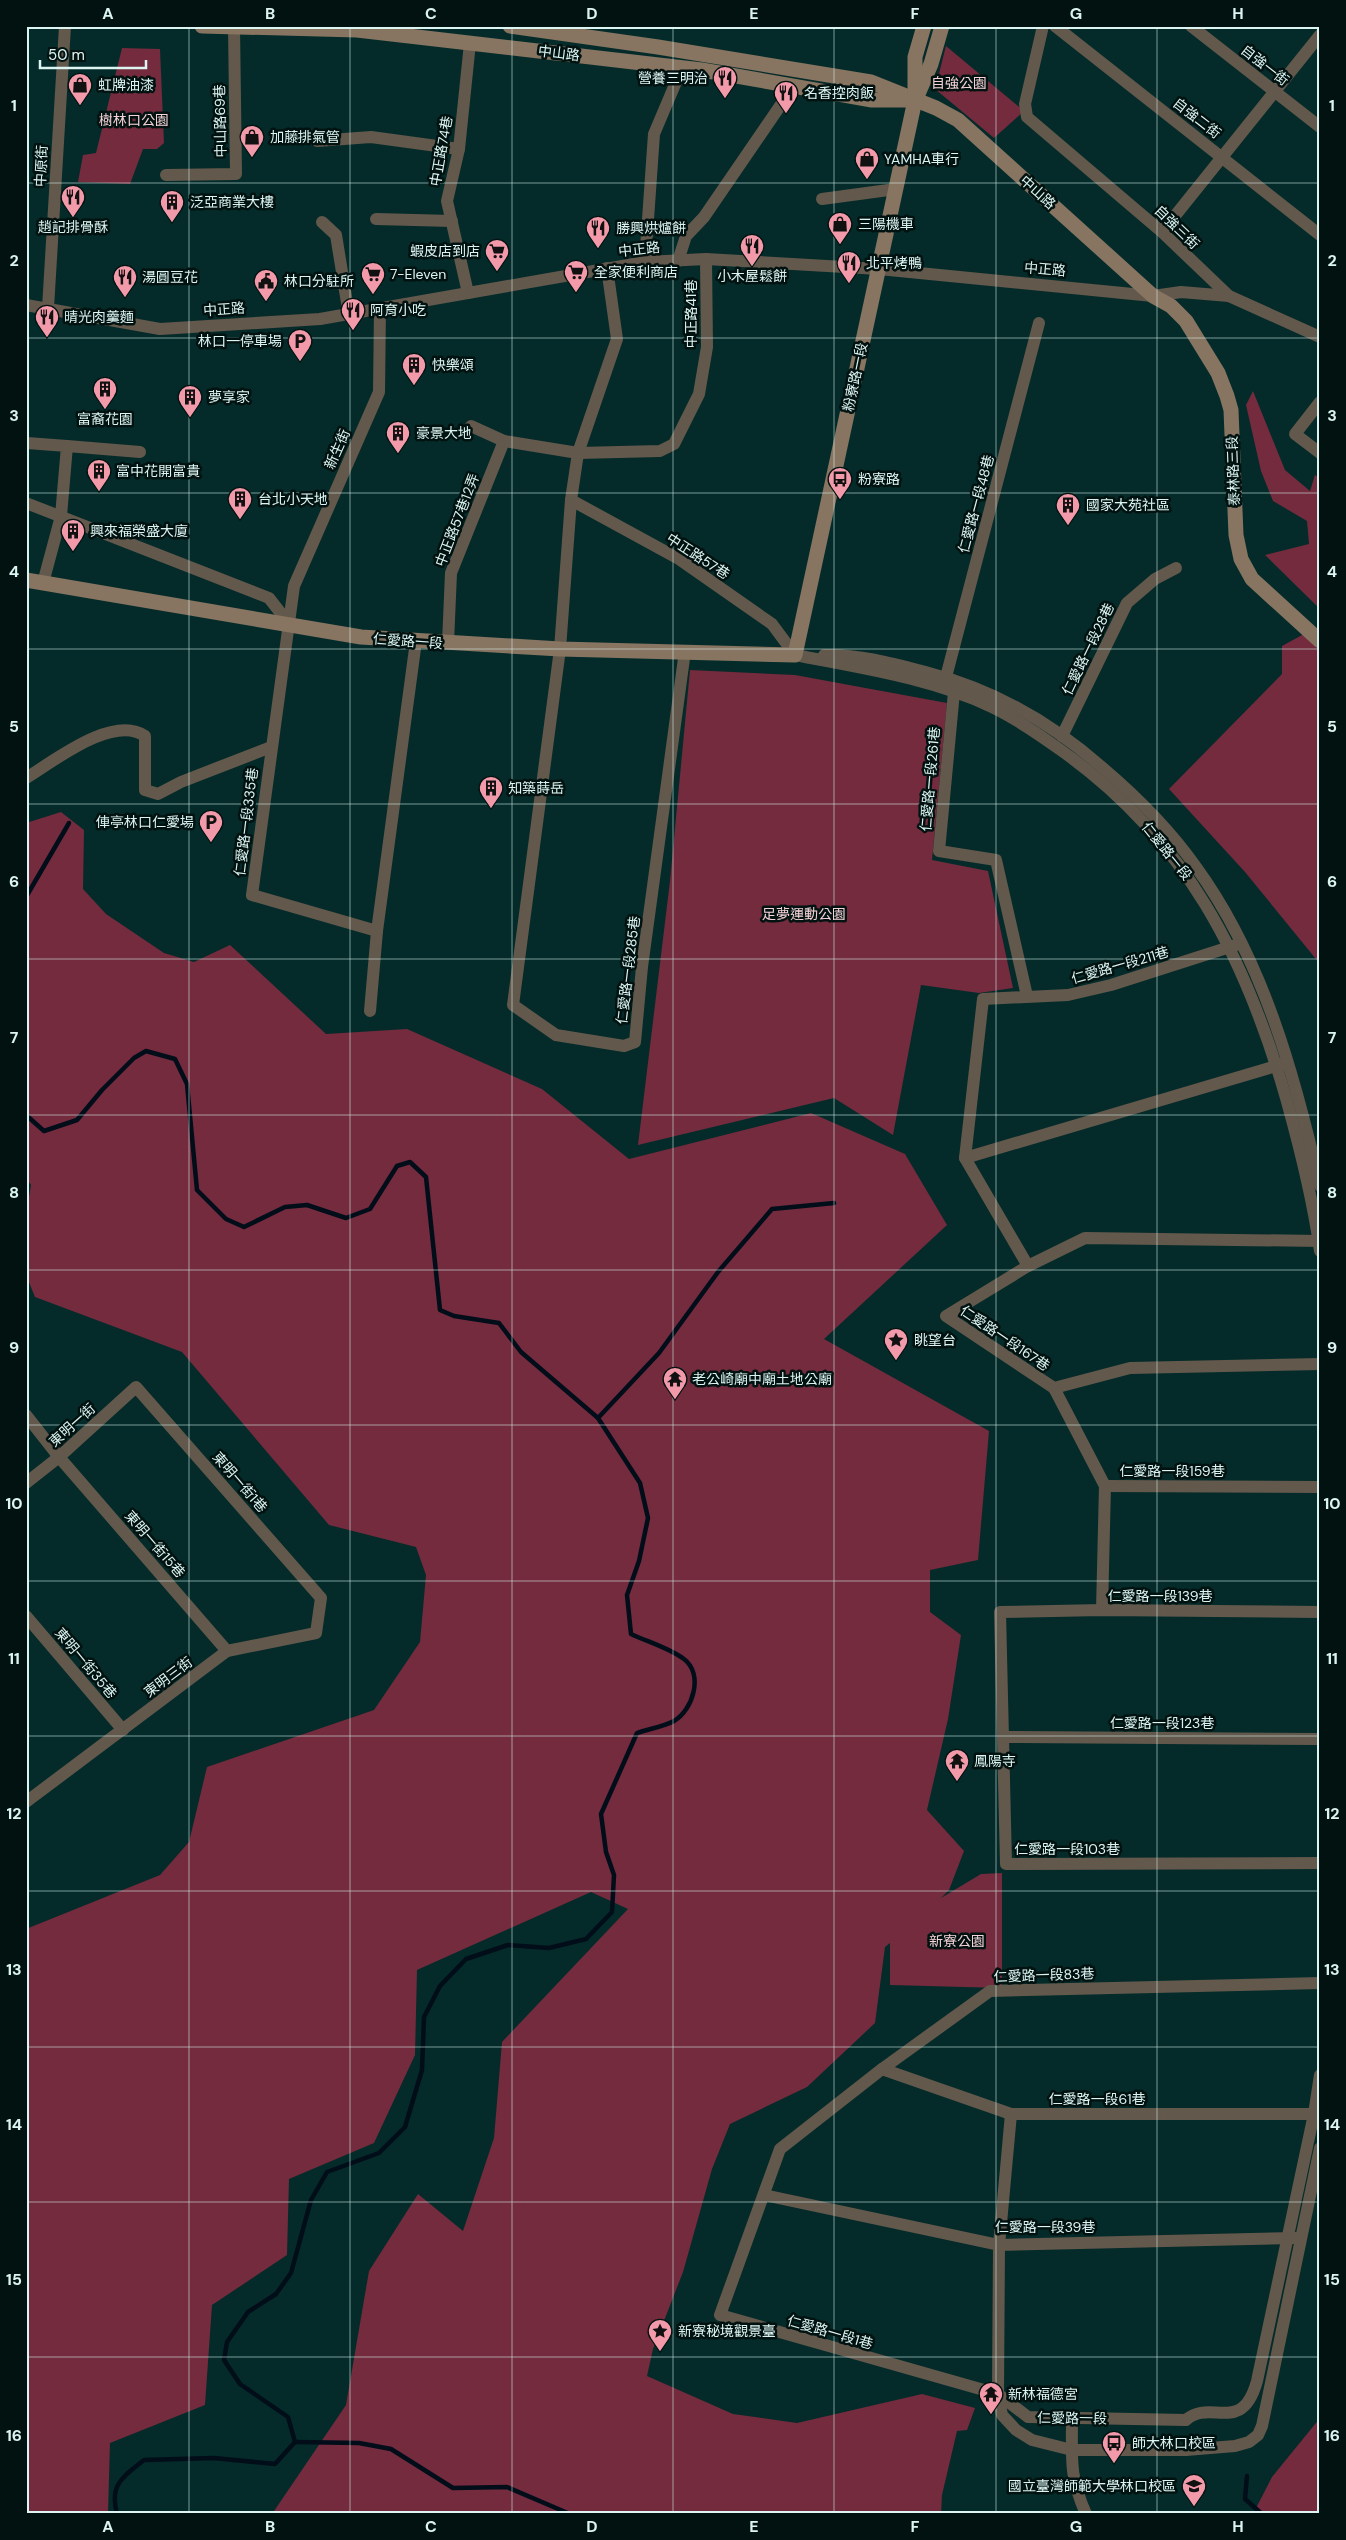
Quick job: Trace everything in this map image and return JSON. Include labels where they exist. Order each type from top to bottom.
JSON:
[{"type":"main road","name":"中山路","points":[[202,26],[357,30],[682,68],[872,100],[915,100]]},
{"type":"main road","name":"中山路","points":[[510,26],[852,78],[871,82],[915,100],[958,120],[1153,296]]},
{"type":"main road","name":"粉寮路一段","points":[[915,100],[915,57],[924,26]]},
{"type":"main road","name":"粉寮路一段","points":[[795,655],[915,100],[931,64],[942,26]]},
{"type":"main road","name":"泰林路三段","points":[[1153,296],[1171,306],[1186,321],[1218,373],[1227,396],[1231,410],[1235,526],[1241,560],[1252,579],[1320,641]]},
{"type":"main road","name":"仁愛路一段","points":[[26,580],[361,637],[560,648],[795,655]]},
{"type":"street","name":"中原街","points":[[48,308],[65,26]]},
{"type":"street","name":"自強三街","points":[[1043,26],[1025,104],[1026,117],[1162,232],[1229,296],[1320,337]]},
{"type":"street","name":"自強二街","points":[[1056,26],[1223,156],[1320,235]]},
{"type":"street","name":"自強一街","points":[[1191,26],[1320,127]]},
{"type":"street","name":"中山路69巷","points":[[166,175],[236,174],[234,27]]},
{"type":"street","points":[[1162,232],[1320,35]]},
{"type":"street","name":"中正路74巷","points":[[468,293],[447,201],[459,149],[470,43]]},
{"type":"street","points":[[645,262],[654,134],[682,68]]},
{"type":"street","points":[[678,261],[686,236],[704,217],[793,87]]},
{"type":"street","points":[[317,141],[371,137],[459,149]]},
{"type":"street","points":[[822,199],[896,189]]},
{"type":"street","points":[[376,219],[452,221]]},
{"type":"street","points":[[322,222],[336,235],[349,315]]},
{"type":"street","name":"中正路","points":[[26,305],[160,329],[349,315],[645,262],[706,259],[879,269],[1153,296],[1181,292],[1229,296]]},
{"type":"street","name":"中正路41巷","points":[[578,453],[660,451],[674,444],[699,394],[708,347],[706,259]]},
{"type":"street","points":[[560,648],[571,500],[578,453],[618,339],[607,268]]},
{"type":"street","name":"新生街","points":[[290,625],[294,586],[378,392],[380,308]]},
{"type":"street","name":"仁愛路一段48巷","points":[[946,677],[1039,323]]},
{"type":"street","points":[[1320,402],[1295,434],[1320,453]]},
{"type":"street","points":[[471,426],[504,441],[578,453]]},
{"type":"street","name":"中正路57巷12弄","points":[[448,643],[451,574],[504,441]]},
{"type":"street","points":[[27,443],[140,452]]},
{"type":"street","points":[[43,583],[61,516],[66,446]]},
{"type":"street","name":"中正路57巷","points":[[571,500],[679,559],[772,624],[795,655]]},
{"type":"street","points":[[26,503],[269,598],[290,625]]},
{"type":"street","name":"仁愛路一段28巷","points":[[1062,736],[1127,603],[1155,579],[1176,568]]},
{"type":"street","name":"仁愛路一段335巷","points":[[290,625],[252,895],[377,931]]},
{"type":"street","points":[[370,1011],[377,931],[416,641]]},
{"type":"street","name":"仁愛路一段285巷","points":[[560,648],[513,1005],[556,1035],[624,1046],[635,1042],[642,967],[685,651]]},
{"type":"street","name":"仁愛路一段","points":[[795,655],[837,654],[883,661],[946,677],[988,692],[1030,714],[1062,736],[1131,792],[1168,830],[1222,906],[1283,1065],[1320,1186]]},
{"type":"street","name":"仁愛路一段","points":[[795,655],[881,672],[954,692],[993,708],[1038,734],[1079,763],[1118,796],[1177,860],[1212,914],[1236,945]]},
{"type":"street","points":[[946,677],[954,692]]},
{"type":"street","name":"仁愛路一段261巷","points":[[954,692],[939,851],[996,860],[1027,996]]},
{"type":"street","points":[[26,778],[84,742],[116,730],[137,731],[145,736],[145,790],[158,794],[181,782],[272,747]]},
{"type":"street","name":"仁愛路一段211巷","points":[[965,1158],[983,999],[1068,995],[1111,985],[1236,945]]},
{"type":"street","points":[[1028,1266],[965,1158],[1283,1065]]},
{"type":"street","name":"仁愛路一段","points":[[1283,1065],[1319,1244]]},
{"type":"street","name":"仁愛路一段167巷","points":[[1319,1244],[1085,1238],[1028,1266],[946,1316],[1054,1388],[1130,1368],[1320,1364]]},
{"type":"street","name":"東明一街","points":[[26,1483],[60,1457],[136,1387]]},
{"type":"street","name":"東明一街1巷","points":[[136,1387],[321,1598]]},
{"type":"street","name":"仁愛路一段159巷","points":[[1054,1388],[1105,1486],[1320,1487]]},
{"type":"street","name":"東明一街15巷","points":[[26,1415],[227,1651]]},
{"type":"street","points":[[1102,1610],[1105,1486]]},
{"type":"street","name":"東明三街","points":[[26,1802],[227,1651],[316,1633],[321,1598]]},
{"type":"street","name":"仁愛路一段139巷","points":[[1000,1612],[1102,1610],[1320,1612]]},
{"type":"street","name":"仁愛路一段103巷","points":[[1000,1612],[1006,1864],[1320,1863]]},
{"type":"street","name":"東明一街35巷","points":[[26,1616],[123,1730]]},
{"type":"street","name":"仁愛路一段123巷","points":[[1003,1737],[1320,1739]]},
{"type":"street","name":"仁愛路一段83巷","points":[[764,2195],[780,2149],[882,2070],[990,1991],[1320,1983]]},
{"type":"street","name":"仁愛路一段61巷","points":[[882,2070],[1011,2114],[1317,2114]]},
{"type":"street","name":"仁愛路一段","points":[[998,2394],[1002,2415],[1016,2430],[1032,2440],[1072,2450],[1186,2450],[1235,2446],[1249,2442],[1258,2435],[1263,2418],[1317,2114],[1320,2075]]},
{"type":"street","points":[[998,2394],[999,2245],[1011,2114]]},
{"type":"street","name":"仁愛路一段","points":[[998,2394],[1028,2417],[1186,2420],[1192,2414],[1227,2413],[1242,2408],[1252,2397],[1255,2389],[1294,2238],[1320,2148]]},
{"type":"street","name":"仁愛路一段39巷","points":[[764,2195],[999,2245],[1294,2238]]},
{"type":"street","name":"仁愛路一段1巷","points":[[764,2195],[720,2315],[998,2394]]},
{"type":"street","points":[[1072,2419],[1071,2471],[1076,2490],[1086,2514]]},
{"type":"green space","name":"自強公園","points":[[946,46],[1024,111],[994,138],[935,89]]},
{"type":"green space","name":"樹林口公園","points":[[122,48],[160,49],[164,143],[157,149],[143,149],[130,184],[78,182],[83,155],[96,153]]},
{"type":"green space","points":[[1253,391],[1285,470],[1310,491],[1315,475],[1320,478],[1320,609],[1265,555],[1309,544],[1307,521],[1273,501],[1261,471],[1246,405]]},
{"type":"green space","points":[[1304,634],[1320,651],[1320,964],[1245,872],[1169,789],[1282,674],[1282,646]]},
{"type":"green space","name":"足夢運動公園","points":[[690,670],[795,675],[947,703],[932,860],[988,871],[1013,988],[979,993],[921,985],[893,1135],[834,1098],[638,1145],[670,881]]},
{"type":"green space","name":"新寮公園","points":[[61,812],[84,830],[83,889],[106,914],[164,953],[194,962],[230,945],[326,1034],[407,1029],[542,1089],[629,1159],[811,1113],[905,1154],[947,1225],[824,1339],[989,1431],[978,1560],[930,1570],[930,1612],[961,1635],[948,1719],[927,1810],[964,1851],[949,1890],[941,1898],[981,1874],[1002,1873],[1002,1988],[890,1985],[890,1943],[885,1947],[875,2023],[807,2087],[730,2124],[712,2169],[683,2272],[653,2349],[647,2376],[733,2414],[797,2423],[922,2394],[975,2408],[967,2430],[957,2431],[942,2495],[941,2514],[272,2514],[346,2405],[369,2271],[418,2194],[463,2231],[494,2138],[502,2042],[628,1909],[591,1892],[417,1970],[415,2055],[374,2143],[289,2179],[287,2255],[212,2305],[205,2405],[110,2443],[108,2514],[26,2514],[26,1929],[160,1875],[189,1842],[207,1767],[374,1710],[420,1642],[426,1575],[416,1547],[329,1525],[182,1352],[35,1297],[26,1275],[26,1215],[31,1185],[26,1178],[26,823]]},
{"type":"green space","points":[[1320,2418],[1320,2514],[1253,2514],[1272,2477]]},
{"type":"waterway","points":[[26,897],[69,823]]},
{"type":"waterway","points":[[26,1115],[44,1131],[77,1120],[102,1090],[134,1058],[146,1051],[175,1059],[187,1084],[197,1190],[226,1219],[244,1227],[285,1207],[307,1205],[346,1218],[370,1209],[397,1166],[410,1162],[426,1177],[440,1310],[454,1316],[499,1323],[521,1352],[598,1418],[640,1483],[648,1518],[639,1561],[627,1595],[631,1634],[665,1648],[684,1659],[694,1673],[695,1682],[691,1701],[681,1716],[670,1723],[637,1733],[601,1814],[606,1852],[614,1875],[612,1912],[586,1939],[549,1948],[508,1945],[466,1959],[440,1986],[424,2017],[422,2070],[405,2127],[379,2153],[327,2172],[311,2200],[291,2273],[276,2294],[248,2312],[227,2342],[224,2360],[240,2384],[288,2417],[295,2442],[275,2464],[214,2458],[144,2460],[130,2471],[116,2488],[115,2504],[117,2514]]},
{"type":"waterway","points":[[598,1418],[659,1353],[718,1272],[772,1209],[834,1203]]},
{"type":"waterway","points":[[295,2442],[359,2443],[391,2449],[453,2488],[507,2487],[570,2514]]},
{"type":"waterway","points":[[1247,2476],[1245,2499],[1262,2514]]},
{"type":"place","name":"營養三明治","points":[[725,99]]},
{"type":"place","name":"虹牌油漆","points":[[80,106]]},
{"type":"place","name":"名香控肉飯","points":[[786,114]]},
{"type":"place","name":"加藤排氣管","points":[[252,158]]},
{"type":"place","name":"YAMHA車行","points":[[867,180]]},
{"type":"place","name":"趙記排骨酥","points":[[73,218]]},
{"type":"place","name":"泛亞商業大樓","points":[[172,223]]},
{"type":"place","name":"三陽機車","points":[[840,245]]},
{"type":"place","name":"勝興烘爐餅","points":[[598,249]]},
{"type":"place","name":"小木屋鬆餅","points":[[752,267]]},
{"type":"place","name":"蝦皮店到店","points":[[497,272]]},
{"type":"place","name":"北平烤鴨","points":[[849,284]]},
{"type":"place","name":"全家便利商店","points":[[576,293]]},
{"type":"place","name":"7-Eleven","points":[[373,295]]},
{"type":"place","name":"湯圓豆花","points":[[125,298]]},
{"type":"place","name":"林口分駐所","points":[[266,302]]},
{"type":"place","name":"阿育小吃","points":[[353,331]]},
{"type":"place","name":"晴光肉羹麵","points":[[47,338]]},
{"type":"place","name":"林口一停車場","points":[[300,362]]},
{"type":"place","name":"快樂頌","points":[[414,386]]},
{"type":"place","name":"富裔花園","points":[[105,410]]},
{"type":"place","name":"夢享家","points":[[190,418]]},
{"type":"place","name":"豪景大地","points":[[398,454]]},
{"type":"place","name":"富中花開富貴","points":[[99,492]]},
{"type":"place","name":"粉寮路","points":[[840,500]]},
{"type":"place","name":"台北小天地","points":[[240,520]]},
{"type":"place","name":"國家大苑社區","points":[[1068,526]]},
{"type":"place","name":"興來福榮盛大廈","points":[[73,552]]},
{"type":"place","name":"知築蒔岳","points":[[491,809]]},
{"type":"place","name":"俥亭林口仁愛場","points":[[211,843]]},
{"type":"place","name":"眺望台","points":[[896,1361]]},
{"type":"place","name":"老公崎廟中廟土地公廟","points":[[675,1400]]},
{"type":"place","name":"鳳陽寺","points":[[957,1782]]},
{"type":"place","name":"新寮秘境觀景臺","points":[[660,2352]]},
{"type":"place","name":"新林福德宮","points":[[991,2415]]},
{"type":"place","name":"師大林口校區","points":[[1114,2464]]},
{"type":"place","name":"國立臺灣師範大學林口校區","points":[[1194,2507]]}]
